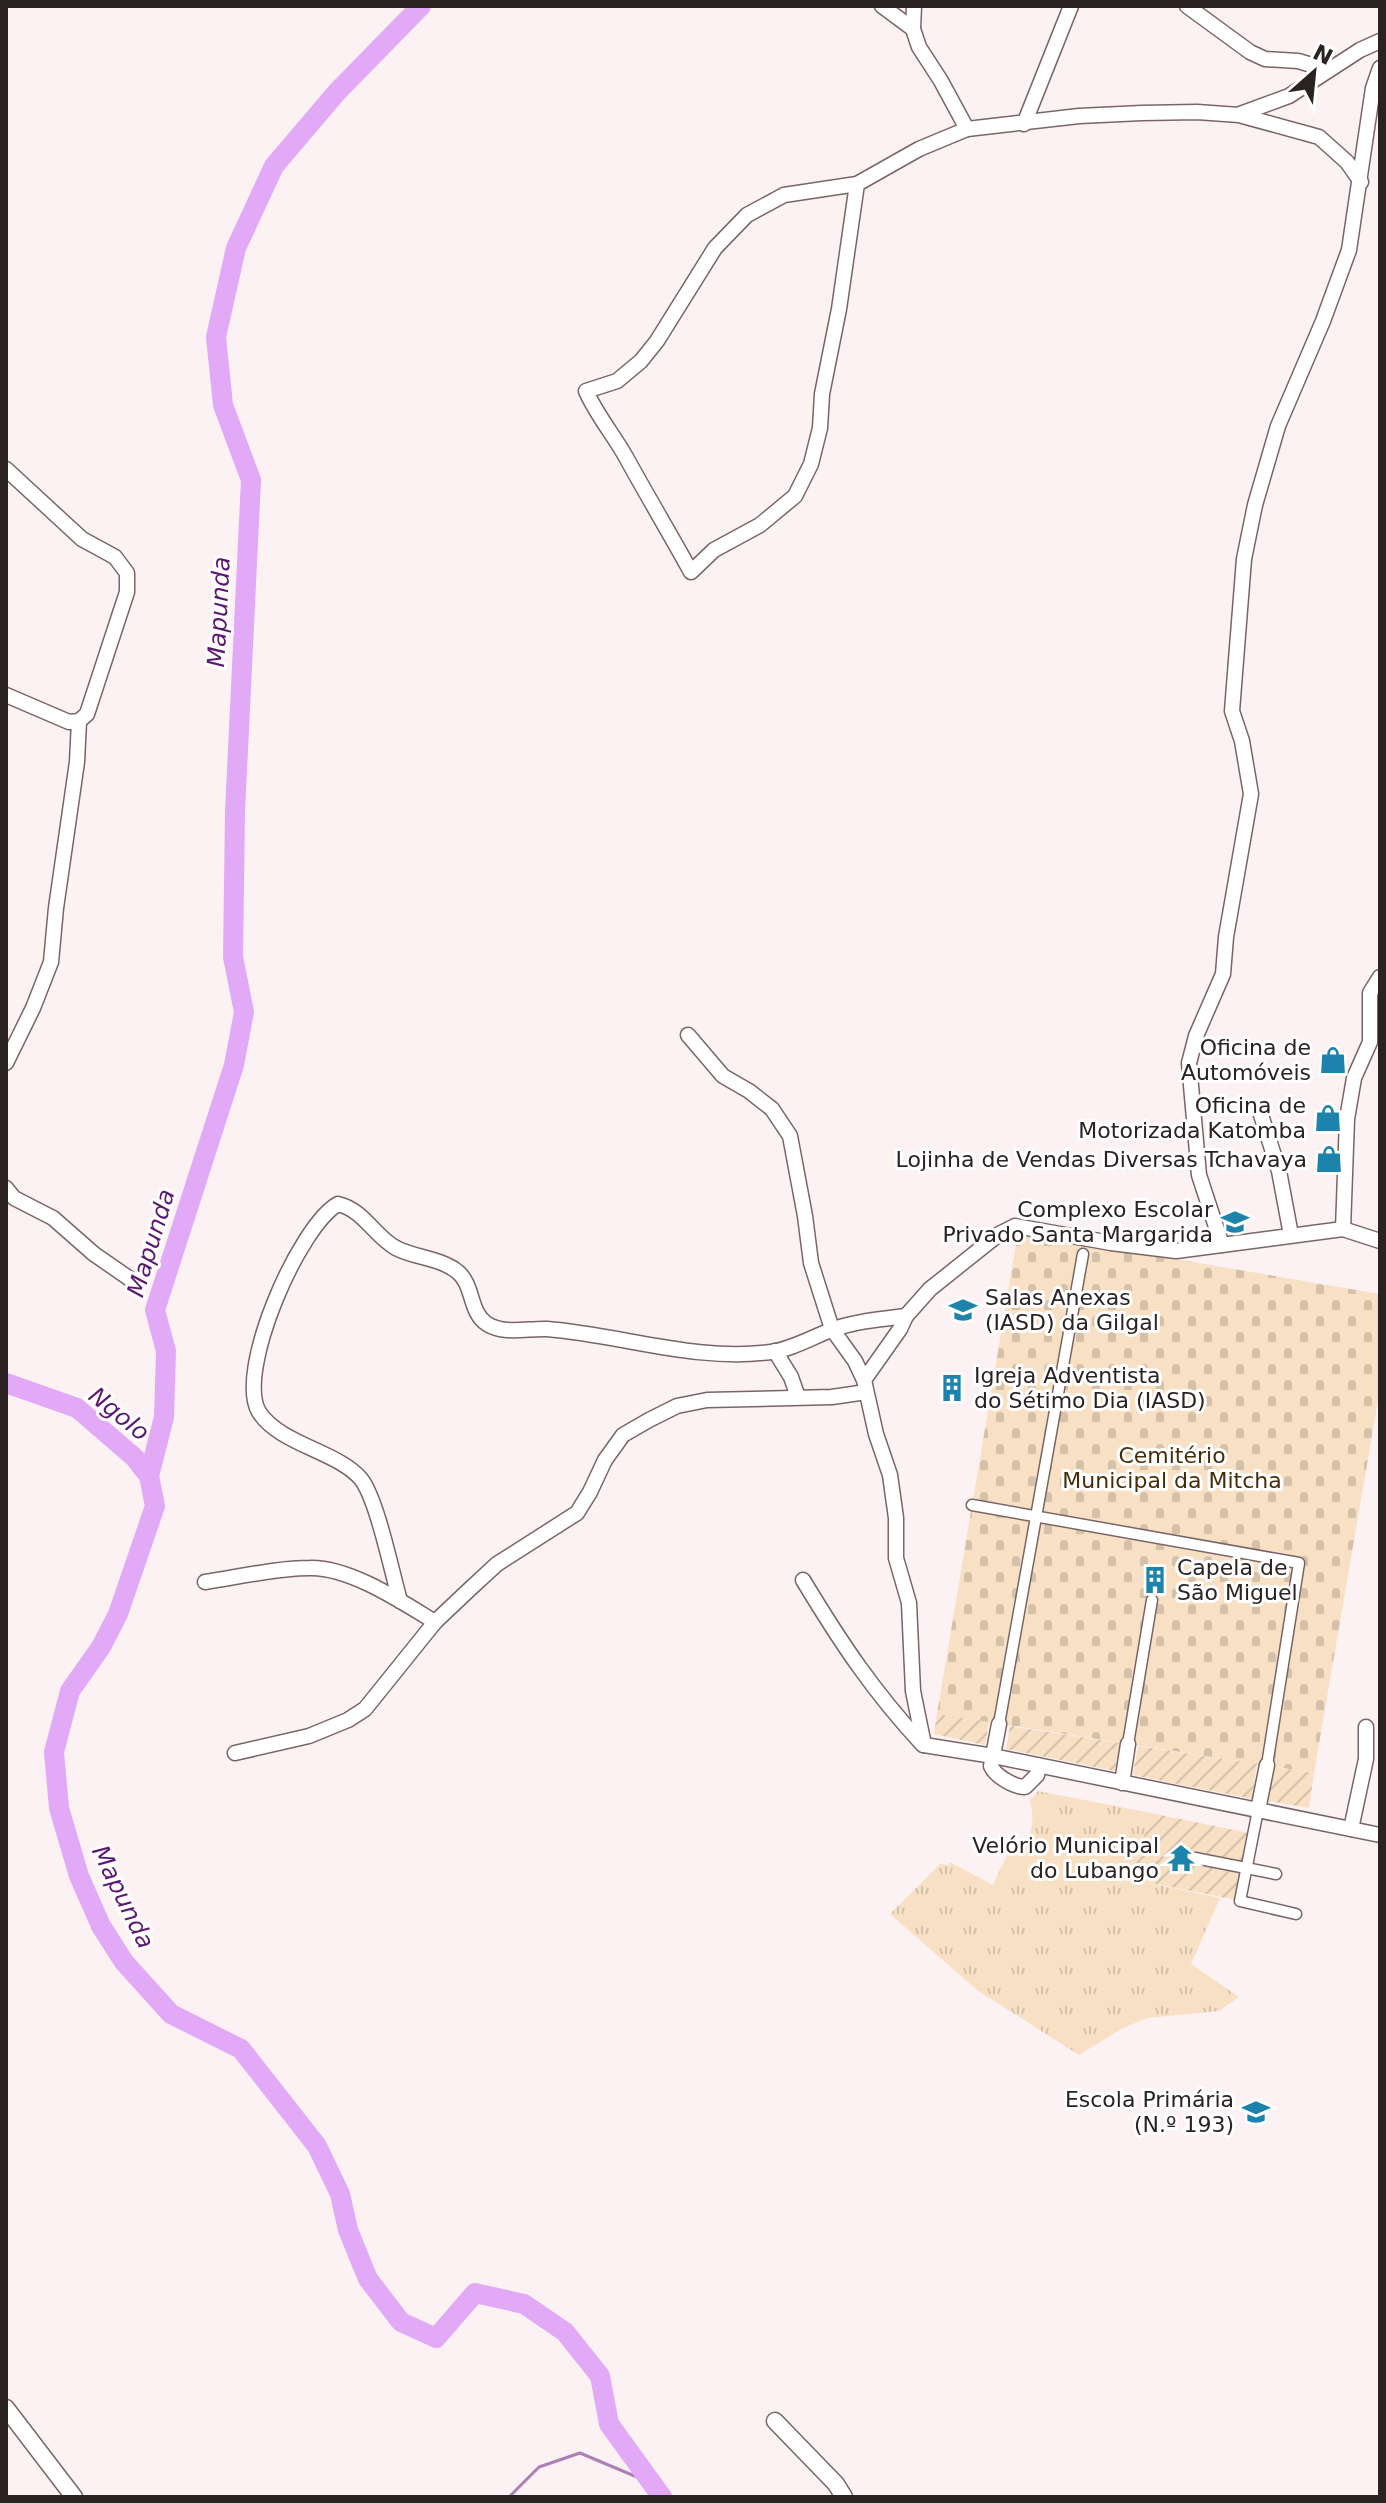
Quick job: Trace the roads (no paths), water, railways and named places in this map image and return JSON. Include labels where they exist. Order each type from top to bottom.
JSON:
[{"type":"street","points":[[882,6],[913,29]]},
{"type":"street","points":[[914,6],[913,29],[919,47],[967,129]]},
{"type":"street","points":[[1024,124],[1071,6]]},
{"type":"street","points":[[1187,6],[1250,52],[1265,59],[1298,61],[1329,70]]},
{"type":"street","points":[[1239,115],[1289,96],[1360,50],[1380,41]]},
{"type":"street","points":[[1222,1245],[1199,1175],[1189,1063],[1223,974],[1226,937],[1251,794],[1242,741],[1232,711],[1244,559],[1255,505],[1278,426],[1323,321],[1349,250],[1373,88],[1380,68]]},
{"type":"street","points":[[857,184],[839,309],[822,394],[820,428],[811,464],[795,496],[760,525],[714,550],[691,572],[626,457],[596,414],[586,391],[617,381],[641,361],[657,341],[715,248],[747,215],[784,195],[857,184],[919,149],[967,129],[1079,116],[1197,112],[1239,115],[1319,137],[1347,162],[1361,182]]},
{"type":"street","points":[[6,469],[82,539],[115,557],[127,573],[127,592],[87,714],[79,721],[69,722],[6,695]]},
{"type":"street","points":[[6,1063],[51,962],[77,762],[79,721]]},
{"type":"street","points":[[1343,1229],[1347,1119],[1354,1078],[1370,1042],[1374,1021],[1370,993],[1380,977]]},
{"type":"street","points":[[688,1035],[723,1076],[772,1109],[790,1136],[811,1263],[832,1329],[855,1361],[865,1386],[890,1475],[896,1518],[896,1558],[909,1603],[913,1691],[924,1745]]},
{"type":"street","points":[[1261,1115],[1279,1171],[1291,1235]]},
{"type":"street","points":[[6,1188],[14,1198],[53,1218],[94,1254],[133,1281]]},
{"type":"street","points":[[400,1601],[369,1494],[360,1477],[273,1427],[259,1412],[254,1395],[255,1367],[278,1293],[317,1223],[338,1204],[369,1223],[393,1246],[456,1270],[467,1282],[478,1316],[489,1325],[505,1330],[546,1329],[703,1354],[775,1351],[832,1329],[869,1320],[906,1316]]},
{"type":"street","points":[[235,1753],[309,1736],[348,1720],[365,1709],[435,1622],[497,1564],[577,1513],[605,1460],[623,1435],[677,1406],[707,1400],[832,1397],[865,1386],[906,1316],[930,1289],[999,1234],[1015,1226],[1176,1251],[1343,1229],[1380,1241]]},
{"type":"street","points":[[1039,1766],[1031,1784],[1019,1787],[993,1771],[993,1756],[1083,1254]]},
{"type":"street","points":[[775,1351],[791,1377],[798,1397]]},
{"type":"street","points":[[972,1505],[1299,1563],[1267,1765],[1240,1901],[1296,1914]]},
{"type":"street","points":[[205,1582],[311,1568],[334,1571],[400,1601],[435,1622]]},
{"type":"street","points":[[803,1580],[857,1667],[889,1708],[924,1745],[993,1756],[1380,1835]]},
{"type":"street","points":[[1122,1783],[1152,1600]]},
{"type":"street","points":[[1351,1829],[1366,1759],[1366,1727]]},
{"type":"street","points":[[1195,1858],[1276,1874]]},
{"type":"street","points":[[6,2408],[74,2497]]},
{"type":"street","points":[[775,2421],[836,2484],[844,2497]]},
{"type":"waterway","name":"Mapunda","points":[[421,6],[337,92],[274,166],[236,248],[216,337],[223,405],[251,480],[235,812],[233,957],[244,1012],[234,1065],[155,1310],[166,1351],[164,1417],[149,1476],[155,1506],[118,1614],[101,1647],[70,1691],[54,1752],[59,1808],[79,1876],[101,1926],[124,1962],[171,2014],[241,2049],[317,2146],[340,2194],[348,2230],[368,2279],[401,2322],[436,2338],[475,2293],[524,2304],[565,2332],[600,2376],[609,2424],[662,2497]]},
{"type":"waterway","name":"Ngolo","points":[[6,1383],[77,1408],[135,1458],[149,1476]]},
{"type":"waterway","points":[[509,2497],[539,2467],[580,2453],[656,2485]]},
{"type":"place","name":"Oficina de Automóveis","points":[[1333,1060]]},
{"type":"place","name":"Oficina de Motorizada Katomba","points":[[1328,1118]]},
{"type":"place","name":"Lojinha de Vendas Diversas Tchavaya","points":[[1329,1159]]},
{"type":"place","name":"Complexo Escolar Privado Santa Margarida","points":[[1235,1222]]},
{"type":"place","name":"Salas Anexas (IASD) da Gilgal","points":[[963,1310]]},
{"type":"place","name":"Igreja Adventista do Sétimo Dia (IASD)","points":[[952,1388]]},
{"type":"place","name":"Capela de São Miguel","points":[[1155,1580]]},
{"type":"place","name":"Velório Municipal do Lubango","points":[[1181,1858]]},
{"type":"place","name":"Escola Primária (N.º 193)","points":[[1256,2112]]},
{"type":"park label","name":"Cemitério Municipal da Mitcha","points":[[1172,1468]]}]
